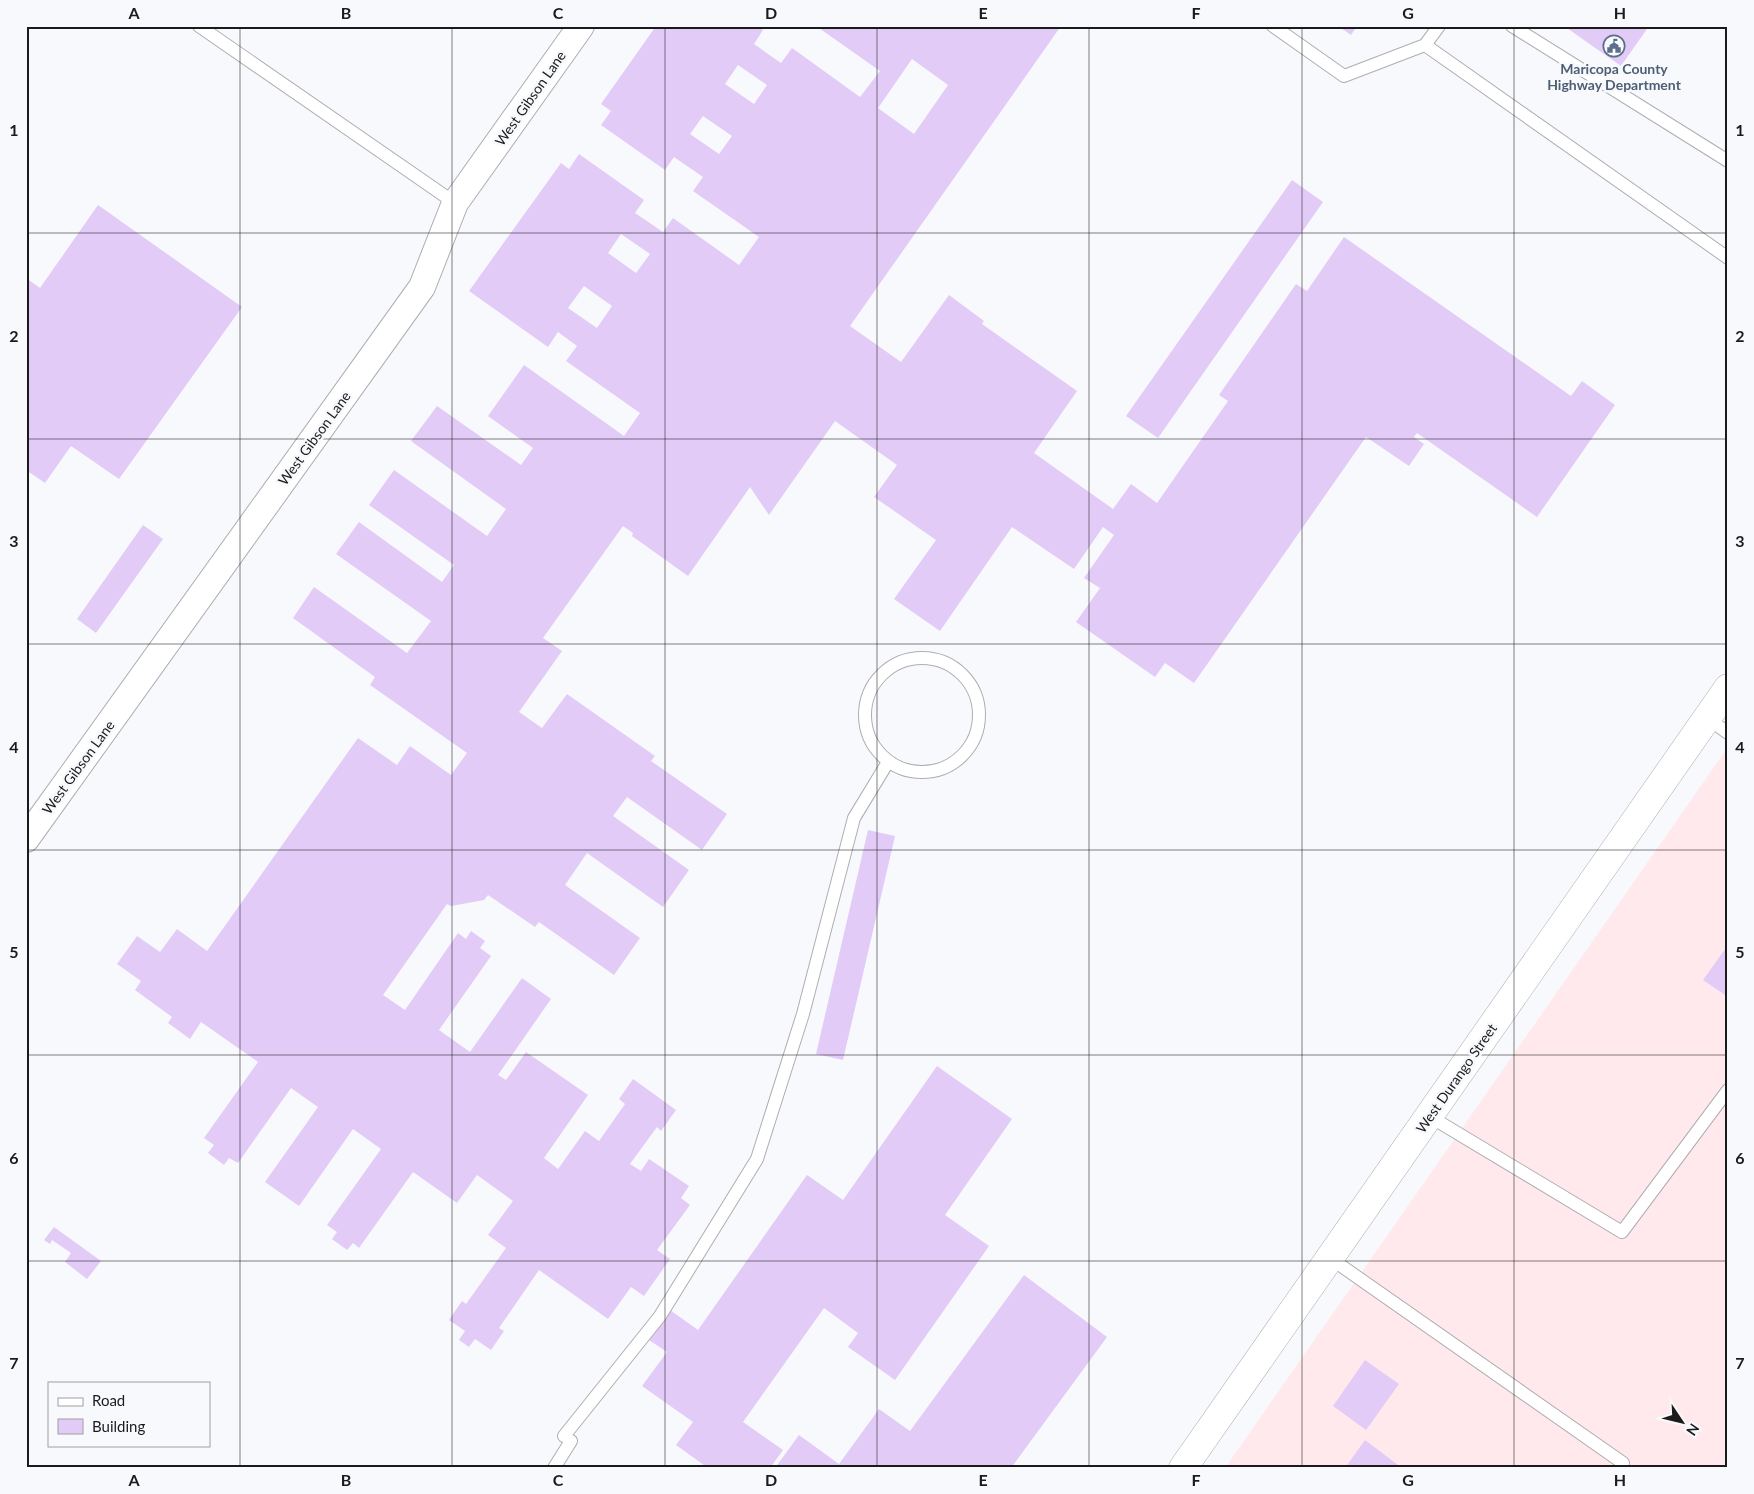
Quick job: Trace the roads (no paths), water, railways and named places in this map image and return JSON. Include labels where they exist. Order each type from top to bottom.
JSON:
[{"type":"street","name":"West Gibson Lane","points":[[26,839],[422,288],[455,203],[581,26]]},
{"type":"street","name":"West Durango Street","points":[[1183,1468],[1429,1116],[1717,725],[1728,688]]},
{"type":"lane","points":[[199,26],[455,203]]},
{"type":"lane","points":[[1273,26],[1344,76],[1425,45],[1439,26]]},
{"type":"lane","points":[[1512,26],[1728,161]]},
{"type":"lane","points":[[1425,45],[1728,258]]},
{"type":"lane","points":[[920,658],[939,660],[957,670],[970,684],[978,703],[978,723],[972,741],[960,758],[943,768],[924,772],[888,762],[876,750],[867,734],[864,716],[867,698],[875,683],[887,670],[902,661],[920,658]]},
{"type":"lane","points":[[554,1468],[567,1439],[660,1316],[758,1159],[803,1014],[854,818],[888,762]]},
{"type":"lane","points":[[1429,1116],[1622,1232],[1728,1090]]},
{"type":"lane","points":[[1330,1258],[1623,1463]]},
{"type":"place","name":"Maricopa County Highway Department","points":[[1614,46]]}]
